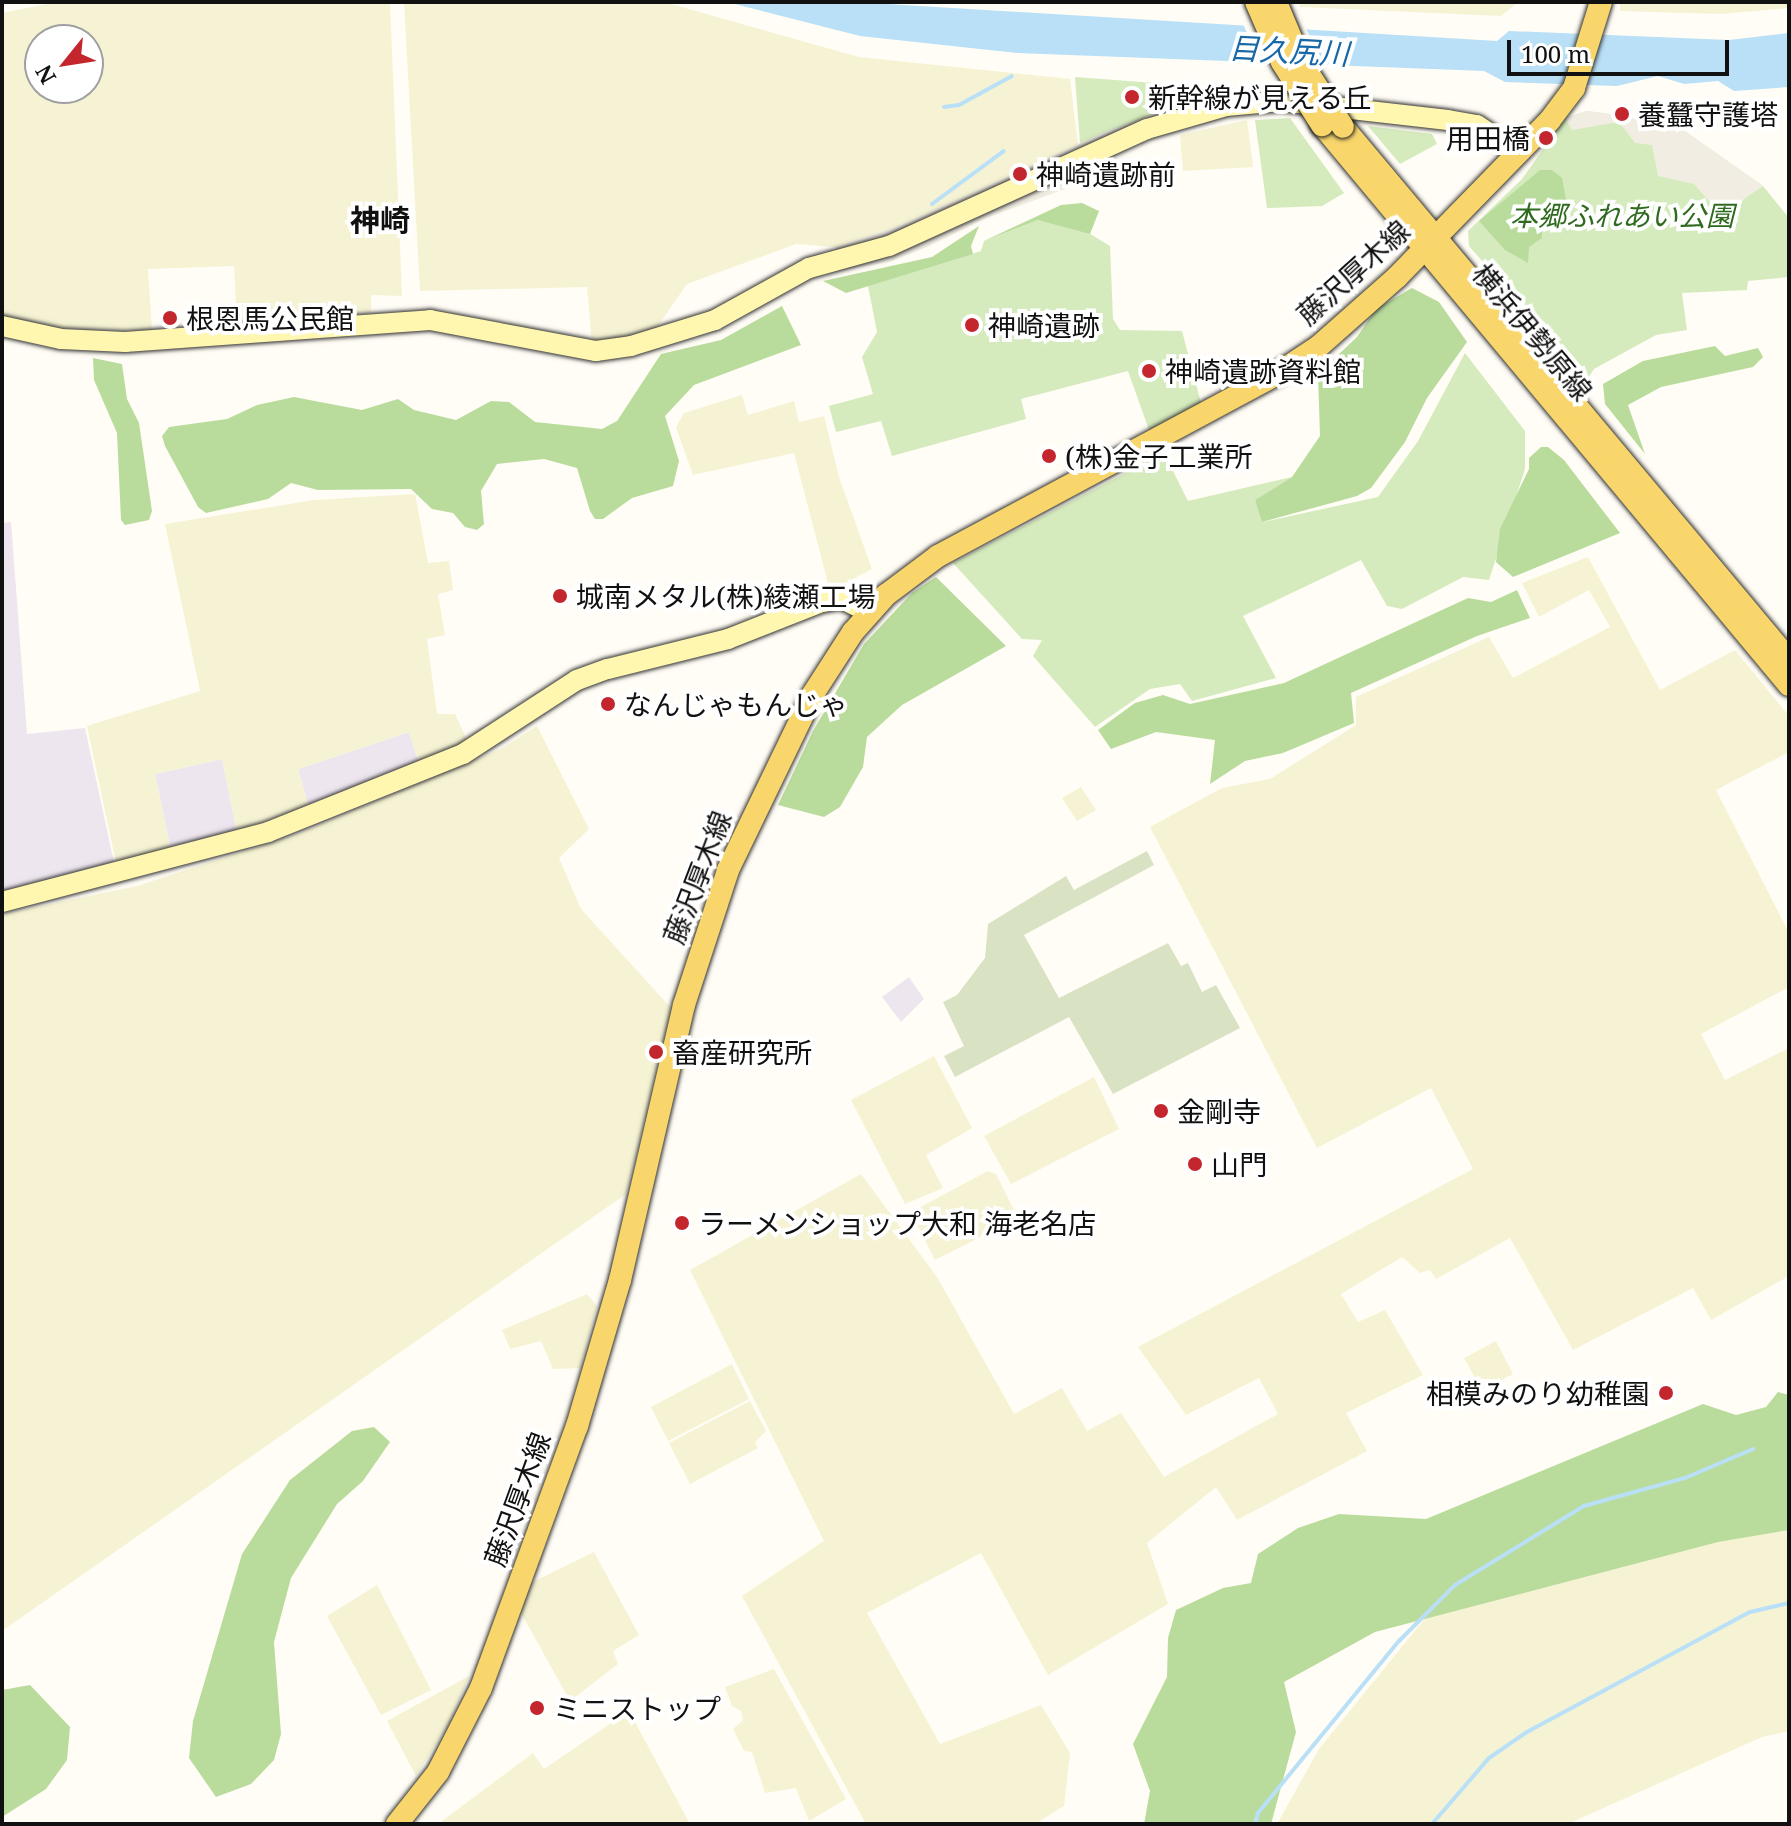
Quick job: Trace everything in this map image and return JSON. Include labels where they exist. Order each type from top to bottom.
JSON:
[{"type":"main road","name":"横浜伊勢原線","points":[[1256,2],[1282,62],[1332,126],[1789,660]]},
{"type":"main road","name":"横浜伊勢原線","points":[[1276,2],[1332,126]]},
{"type":"main road","points":[[1430,243],[1519,153],[1571,94],[1596,29],[1601,2]]},
{"type":"main road","name":"横浜伊勢原線","points":[[1430,243],[1789,685]]},
{"type":"main road","name":"藤沢厚木線","points":[[397,1824],[438,1772],[481,1688],[577,1426],[620,1280],[692,977],[728,870],[813,694],[869,612],[938,556],[1277,374],[1326,339],[1430,243]]},
{"type":"street","points":[[2,326],[61,339],[125,342],[430,320],[596,351],[631,346],[715,320],[809,268],[889,246],[1147,129],[1226,106],[1281,101],[1477,125],[1519,153]]},
{"type":"street","points":[[2,902],[268,832],[463,754],[577,680],[608,669],[728,639],[822,602],[842,599],[869,612]]},
{"type":"shaded area","points":[[57,2],[390,2],[402,296],[371,295],[371,313],[237,324],[234,266],[148,269],[152,331],[36,327],[2,316],[2,13]]},
{"type":"shaded area","points":[[404,2],[664,2],[859,57],[1070,79],[1078,145],[906,223],[836,247],[796,244],[687,284],[655,330],[592,344],[587,287],[420,291]]},
{"type":"shaded area","points":[[1299,2],[1518,2],[1501,16],[1300,7]]},
{"type":"shaded area","points":[[1620,2],[1789,2],[1789,8],[1721,14],[1620,11]]},
{"type":"shaded area","points":[[1204,88],[1207,103],[911,228],[837,253],[836,247],[906,223],[1105,132],[1192,100],[1190,89]]},
{"type":"shaded area","points":[[1587,111],[1672,122],[1763,186],[1721,215],[1694,184],[1658,176],[1652,145],[1635,143],[1619,122],[1572,130],[1565,118]]},
{"type":"shaded area","points":[[1247,120],[1253,167],[1183,171],[1180,135]]},
{"type":"shaded area","points":[[1068,176],[1065,189],[986,218],[927,247],[889,262],[821,274]]},
{"type":"shaded area","points":[[742,395],[748,415],[794,401],[799,422],[824,416],[839,477],[872,569],[830,591],[794,453],[693,475],[676,427],[684,413]]},
{"type":"shaded area","points":[[415,494],[428,563],[449,561],[453,590],[438,594],[445,635],[427,639],[437,714],[455,714],[468,742],[419,763],[409,732],[298,769],[308,805],[237,832],[222,759],[155,774],[171,851],[116,863],[87,726],[200,691],[165,524],[314,500]]},
{"type":"shaded area","points":[[11,522],[27,734],[85,728],[115,867],[2,892],[2,523]]},
{"type":"shaded area","points":[[1588,557],[1660,690],[1735,650],[1789,716],[1789,752],[1716,790],[1789,933],[1789,987],[1701,1034],[1725,1080],[1789,1048],[1789,1276],[1711,1320],[1693,1288],[1573,1350],[1510,1238],[1436,1279],[1430,1270],[1420,1273],[1402,1257],[1341,1294],[1358,1322],[1385,1310],[1423,1375],[1346,1413],[1367,1451],[1237,1520],[1216,1487],[1147,1543],[1168,1604],[1048,1675],[981,1553],[867,1613],[940,1744],[1041,1705],[1070,1753],[1064,1806],[1035,1824],[866,1824],[742,1596],[824,1541],[690,1270],[861,1174],[937,1277],[1014,1414],[1062,1388],[1087,1431],[1121,1413],[1164,1477],[1278,1414],[1259,1378],[1186,1415],[1138,1347],[1473,1169],[1431,1088],[1317,1148],[1150,827],[1222,788],[1270,779],[1356,725],[1356,697],[1489,637],[1513,678],[1610,627],[1589,590],[1539,617],[1522,583]]},
{"type":"shaded area","points":[[537,726],[589,829],[559,858],[581,909],[671,1008],[626,1194],[2,1631],[2,914],[137,886],[300,833],[501,749]]},
{"type":"shaded area","points":[[409,732],[419,763],[308,805],[298,769]]},
{"type":"shaded area","points":[[222,759],[237,832],[171,851],[155,774]]},
{"type":"shaded area","points":[[1081,787],[1096,810],[1077,821],[1062,798]]},
{"type":"shaded area","points":[[909,977],[924,999],[901,1022],[882,997]]},
{"type":"shaded area","points":[[934,1056],[972,1128],[926,1155],[943,1188],[905,1204],[851,1100]]},
{"type":"shaded area","points":[[1094,1077],[1119,1129],[1011,1184],[984,1136]]},
{"type":"shaded area","points":[[988,1171],[996,1174],[1018,1218],[935,1260],[911,1212]]},
{"type":"shaded area","points":[[587,1294],[597,1306],[580,1368],[553,1369],[541,1341],[510,1349],[502,1330]]},
{"type":"shaded area","points":[[1496,1341],[1513,1374],[1482,1390],[1464,1358]]},
{"type":"shaded area","points":[[732,1364],[749,1399],[668,1441],[651,1407]]},
{"type":"shaded area","points":[[750,1401],[766,1431],[755,1442],[758,1448],[690,1484],[669,1443]]},
{"type":"shaded area","points":[[1789,1487],[1789,1731],[1762,1737],[1568,1824],[1277,1824],[1319,1749],[1431,1611]]},
{"type":"shaded area","points":[[594,1552],[639,1635],[613,1651],[618,1664],[570,1701],[520,1611],[531,1583]]},
{"type":"shaded area","points":[[377,1585],[431,1690],[381,1715],[327,1616]]},
{"type":"shaded area","points":[[774,1669],[846,1799],[809,1821],[796,1788],[765,1793],[752,1752],[744,1751],[733,1729],[743,1720],[741,1711],[732,1706],[725,1687]]},
{"type":"shaded area","points":[[469,1676],[450,1722],[416,1776],[387,1721]]},
{"type":"shaded area","points":[[629,1711],[690,1824],[438,1824],[533,1753],[544,1769]]},
{"type":"green space","points":[[1075,77],[1181,85],[1189,101],[1080,143]]},
{"type":"green space","name":"本郷ふれあい公園","points":[[1587,111],[1672,122],[1763,186],[1789,218],[1789,277],[1748,281],[1747,290],[1682,293],[1687,330],[1656,335],[1594,369],[1586,381],[1469,246],[1468,231],[1522,179],[1565,118]]},
{"type":"green space","points":[[1290,118],[1344,193],[1322,206],[1267,208],[1255,120]]},
{"type":"green space","points":[[1368,126],[1432,134],[1437,144],[1400,164]]},
{"type":"green space","points":[[1540,170],[1552,170],[1562,178],[1567,205],[1557,219],[1542,228],[1542,238],[1529,247],[1528,263],[1505,250],[1479,221]]},
{"type":"green space","points":[[1082,203],[1099,211],[1090,234],[1038,220],[984,241],[1061,205]]},
{"type":"green space","points":[[1038,220],[1082,229],[1110,246],[1113,319],[1120,330],[1182,331],[1201,403],[1149,430],[1128,371],[1021,399],[1026,419],[892,456],[881,421],[836,432],[829,406],[873,394],[862,357],[877,332],[868,286],[981,251],[984,241]]},
{"type":"green space","points":[[979,226],[971,246],[973,254],[846,293],[823,281],[932,257]]},
{"type":"green space","points":[[1412,288],[1439,302],[1467,342],[1427,398],[1405,442],[1371,488],[1357,496],[1262,522],[1255,500],[1292,477],[1320,436],[1318,374],[1357,337],[1376,309]]},
{"type":"green space","points":[[782,306],[801,345],[694,385],[665,416],[679,461],[673,486],[632,498],[603,519],[595,519],[590,511],[577,468],[544,459],[497,464],[481,491],[484,524],[477,530],[465,527],[453,513],[432,509],[411,489],[318,490],[291,483],[268,499],[206,513],[198,507],[162,436],[169,427],[227,419],[257,405],[294,397],[362,410],[398,399],[414,410],[456,420],[491,401],[509,402],[535,422],[602,429],[617,421],[661,354],[721,340]]},
{"type":"green space","points":[[1715,346],[1725,356],[1758,348],[1763,357],[1753,367],[1661,387],[1628,405],[1645,454],[1605,404],[1603,384],[1643,361]]},
{"type":"green space","points":[[1465,353],[1525,431],[1525,469],[1489,580],[1463,577],[1402,609],[1387,606],[1361,560],[1243,616],[1276,678],[1192,701],[1180,684],[1150,689],[1095,727],[1033,656],[1042,640],[1022,639],[953,563],[1164,453],[1188,501],[1292,477],[1255,500],[1263,522],[1378,497],[1418,441]]},
{"type":"green space","points":[[93,358],[122,364],[127,399],[139,423],[152,511],[149,520],[125,525],[121,520],[117,433],[94,380]]},
{"type":"green space","points":[[1541,447],[1548,447],[1564,460],[1620,533],[1513,577],[1496,562],[1500,529],[1529,469],[1529,458]]},
{"type":"green space","points":[[936,577],[1006,646],[902,705],[867,737],[863,767],[840,807],[824,817],[778,805],[813,731],[864,644],[912,593]]},
{"type":"green space","points":[[1517,590],[1530,618],[1477,636],[1351,693],[1354,723],[1283,753],[1245,761],[1210,784],[1215,740],[1156,732],[1111,749],[1098,730],[1135,703],[1163,695],[1190,704],[1284,683],[1468,598],[1491,602]]},
{"type":"green space","points":[[1147,851],[1154,865],[1024,935],[1059,998],[1168,943],[1181,966],[1188,963],[1202,992],[1216,985],[1240,1028],[1113,1094],[1069,1017],[955,1077],[944,1056],[964,1046],[943,1002],[957,995],[985,958],[988,924],[1066,876],[1074,890]]},
{"type":"green space","points":[[1778,1392],[1789,1395],[1789,1530],[1718,1542],[1375,1632],[1284,1682],[1296,1732],[1271,1824],[1144,1824],[1150,1791],[1133,1744],[1167,1677],[1168,1638],[1176,1610],[1223,1588],[1251,1583],[1258,1554],[1298,1528],[1339,1514],[1426,1519],[1703,1404],[1736,1415],[1766,1407]]},
{"type":"green space","points":[[374,1427],[390,1442],[363,1481],[337,1504],[291,1578],[274,1642],[281,1734],[274,1760],[251,1784],[216,1797],[189,1758],[193,1721],[242,1554],[290,1480],[352,1431]]},
{"type":"green space","points":[[30,1685],[70,1727],[67,1760],[46,1789],[2,1817],[2,1690]]},
{"type":"water","name":"目久尻川","points":[[727,2],[854,2],[1497,41],[1509,31],[1729,40],[1789,33],[1789,87],[1734,91],[1718,81],[1684,84],[1658,76],[1617,86],[1505,82],[1484,71],[1017,53],[860,36]]},
{"type":"pier","points":[[1243,24],[1305,27],[1327,69],[1262,66]]},
{"type":"waterway","points":[[944,107],[959,105],[1012,76]]},
{"type":"waterway","points":[[932,204],[1004,151]]},
{"type":"waterway","points":[[1255,1824],[1258,1813],[1399,1641],[1455,1585],[1584,1506],[1685,1478],[1753,1449]]},
{"type":"waterway","points":[[1432,1824],[1489,1758],[1527,1732],[1750,1612],[1789,1603]]},
{"type":"place","name":"新幹線が見える丘","points":[[1132,97]]},
{"type":"place","name":"養蠶守護塔","points":[[1622,114]]},
{"type":"place","name":"用田橋","points":[[1546,138]]},
{"type":"place","name":"神崎遺跡前","points":[[1020,174]]},
{"type":"place","name":"根恩馬公民館","points":[[170,318]]},
{"type":"place","name":"神崎遺跡","points":[[972,325]]},
{"type":"place","name":"神崎遺跡資料館","points":[[1149,371]]},
{"type":"place","name":"(株)金子工業所","points":[[1049,456]]},
{"type":"place","name":"城南メタル(株)綾瀬工場","points":[[560,596]]},
{"type":"place","name":"なんじゃもんじゃ","points":[[608,704]]},
{"type":"place","name":"畜産研究所","points":[[656,1052]]},
{"type":"place","name":"金剛寺","points":[[1161,1111]]},
{"type":"place","name":"山門","points":[[1195,1164]]},
{"type":"place","name":"ラーメンショップ大和 海老名店","points":[[682,1223]]},
{"type":"place","name":"相模みのり幼稚園","points":[[1666,1393]]},
{"type":"place","name":"ミニストップ","points":[[537,1708]]},
{"type":"district","name":"神崎","points":[[380,220]]}]
